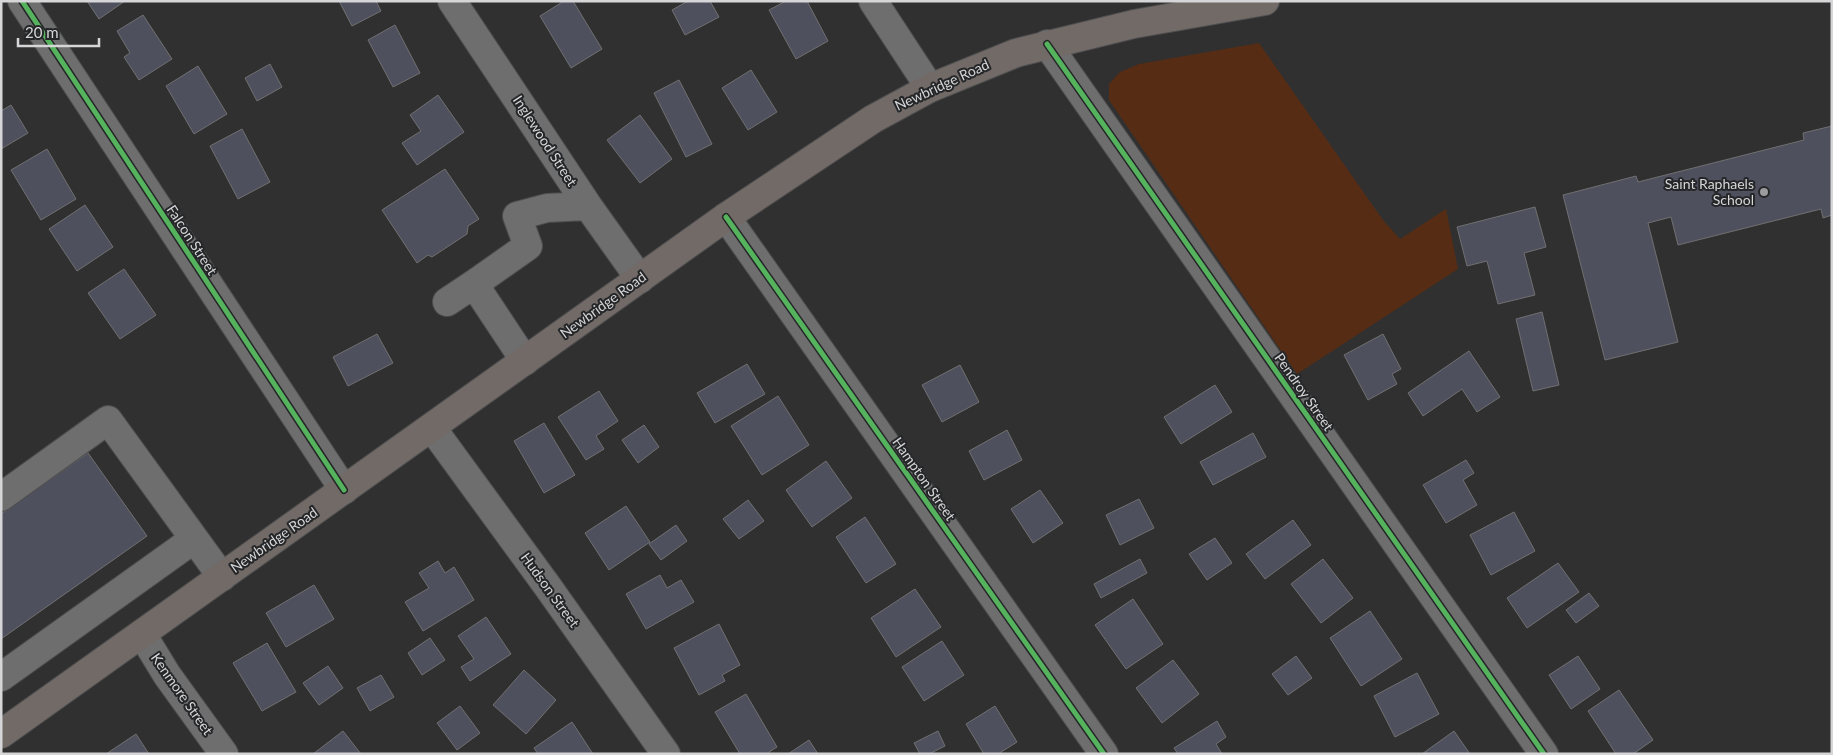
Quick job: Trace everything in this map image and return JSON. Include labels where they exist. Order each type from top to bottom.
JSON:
[{"type":"main road","name":"Newbridge Road","points":[[1,734],[726,217],[843,138],[930,88],[985,64],[1047,44],[1134,24],[1265,1]]},
{"type":"street","name":"Falcon Street","points":[[22,1],[344,490]]},
{"type":"street","name":"Inglewood Street","points":[[452,1],[588,206],[640,279]]},
{"type":"street","points":[[873,1],[930,88]]},
{"type":"street","name":"Pendroy Street","points":[[1047,44],[1544,754]]},
{"type":"street","points":[[447,302],[528,246],[517,216],[547,208],[588,206]]},
{"type":"street","name":"Hampton Street","points":[[726,217],[1104,754]]},
{"type":"street","points":[[474,284],[524,361]]},
{"type":"street","points":[[1,497],[108,420],[222,577]]},
{"type":"street","name":"Hudson Street","points":[[432,428],[666,754]]},
{"type":"street","points":[[1,677],[194,539]]},
{"type":"street","name":"Kenmore Street","points":[[142,634],[167,675],[224,754]]},
{"type":"shaded area","points":[[1259,43],[1383,220],[1400,239],[1446,209],[1458,269],[1297,374],[1109,100],[1109,84],[1120,72],[1139,64]]},
{"type":"building","points":[[87,1],[125,1],[99,19]]},
{"type":"building","points":[[339,1],[376,1],[381,11],[352,26]]},
{"type":"building","points":[[564,1],[573,1],[602,49],[571,68],[540,16]]},
{"type":"building","points":[[688,1],[710,1],[719,17],[685,35],[672,10]]},
{"type":"building","points":[[786,1],[807,1],[828,41],[796,59],[769,10]]},
{"type":"building","points":[[143,15],[172,59],[139,80],[124,57],[130,53],[117,31]]},
{"type":"building","points":[[395,25],[420,73],[393,87],[368,40]]},
{"type":"building","points":[[270,64],[282,87],[257,101],[245,78]]},
{"type":"building","points":[[198,66],[227,114],[194,134],[166,86]]},
{"type":"building","points":[[751,70],[777,112],[748,130],[722,88]]},
{"type":"building","points":[[679,80],[712,144],[686,157],[654,93]]},
{"type":"building","points":[[438,95],[464,132],[417,165],[402,143],[421,131],[410,115]]},
{"type":"building","points":[[11,105],[28,133],[1,149],[1,111]]},
{"type":"building","points":[[640,115],[672,159],[640,183],[607,140]]},
{"type":"building","points":[[1832,126],[1832,215],[1823,218],[1821,209],[1678,245],[1671,217],[1648,223],[1678,342],[1605,360],[1563,195],[1636,176],[1638,182],[1804,140],[1803,133]]},
{"type":"building","points":[[242,129],[270,182],[238,199],[210,146]]},
{"type":"building","points":[[47,149],[76,199],[41,220],[11,170]]},
{"type":"building","points":[[445,169],[479,219],[468,226],[467,234],[432,257],[428,255],[417,263],[382,210]]},
{"type":"building","points":[[85,205],[113,247],[77,271],[49,229]]},
{"type":"building","points":[[1535,207],[1546,247],[1524,253],[1535,295],[1498,304],[1487,261],[1467,266],[1457,227]]},
{"type":"building","points":[[124,269],[156,315],[120,339],[88,293]]},
{"type":"building","points":[[1542,312],[1559,385],[1533,391],[1516,319]]},
{"type":"building","points":[[377,334],[393,363],[348,386],[333,357]]},
{"type":"building","points":[[1383,334],[1401,369],[1392,374],[1397,384],[1368,400],[1344,355]]},
{"type":"building","points":[[1469,351],[1500,397],[1477,412],[1462,389],[1423,416],[1408,393]]},
{"type":"building","points":[[747,364],[765,394],[715,423],[697,393]]},
{"type":"building","points":[[960,365],[979,402],[942,422],[922,385]]},
{"type":"building","points":[[1215,385],[1232,412],[1181,444],[1164,417]]},
{"type":"building","points":[[599,391],[618,421],[596,436],[604,449],[586,460],[558,417]]},
{"type":"building","points":[[778,396],[809,445],[762,475],[731,426]]},
{"type":"building","points":[[544,423],[575,475],[544,493],[514,441]]},
{"type":"building","points":[[644,425],[659,447],[638,463],[622,440]]},
{"type":"building","points":[[1007,430],[1022,460],[984,480],[969,451]]},
{"type":"building","points":[[1253,433],[1266,457],[1213,485],[1200,462]]},
{"type":"building","points":[[88,453],[147,536],[1,639],[1,514]]},
{"type":"building","points":[[1466,460],[1474,473],[1463,480],[1477,505],[1446,523],[1423,485]]},
{"type":"building","points":[[826,461],[852,498],[812,527],[786,490]]},
{"type":"building","points":[[1040,490],[1063,523],[1033,543],[1011,509]]},
{"type":"building","points":[[1139,499],[1154,528],[1120,545],[1106,515]]},
{"type":"building","points":[[748,500],[764,521],[739,539],[723,519]]},
{"type":"building","points":[[626,506],[650,542],[609,570],[585,533]]},
{"type":"building","points":[[1514,512],[1535,551],[1491,575],[1470,535]]},
{"type":"building","points":[[865,517],[896,564],[866,583],[836,537]]},
{"type":"building","points":[[1293,520],[1311,545],[1265,579],[1246,554]]},
{"type":"building","points":[[676,525],[687,541],[661,560],[649,544]]},
{"type":"building","points":[[1215,538],[1232,563],[1207,580],[1189,554]]},
{"type":"building","points":[[1140,559],[1147,573],[1101,598],[1094,584]]},
{"type":"building","points":[[1323,559],[1353,598],[1321,623],[1291,584]]},
{"type":"building","points":[[438,561],[445,573],[454,567],[474,600],[423,631],[405,602],[429,588],[419,573]]},
{"type":"building","points":[[1558,563],[1579,592],[1527,628],[1507,598]]},
{"type":"building","points":[[660,575],[667,588],[681,580],[694,602],[646,629],[626,594]]},
{"type":"building","points":[[314,585],[334,619],[286,647],[266,613]]},
{"type":"building","points":[[915,589],[941,627],[896,657],[871,618]]},
{"type":"building","points":[[1589,593],[1599,606],[1576,623],[1566,610]]},
{"type":"building","points":[[1133,599],[1163,644],[1126,669],[1095,625]]},
{"type":"building","points":[[1370,611],[1402,659],[1361,686],[1330,638]]},
{"type":"building","points":[[486,617],[511,654],[470,681],[461,667],[474,659],[458,636]]},
{"type":"building","points":[[719,624],[740,665],[722,675],[725,681],[699,695],[674,648]]},
{"type":"building","points":[[430,638],[445,660],[422,675],[408,653]]},
{"type":"building","points":[[942,641],[964,675],[924,701],[902,667]]},
{"type":"building","points":[[267,643],[296,692],[262,711],[233,663]]},
{"type":"building","points":[[1296,656],[1312,678],[1288,695],[1272,674]]},
{"type":"building","points":[[1578,656],[1600,689],[1571,709],[1549,675]]},
{"type":"building","points":[[1173,660],[1199,694],[1162,723],[1136,688]]},
{"type":"building","points":[[328,666],[343,688],[319,705],[303,683]]},
{"type":"building","points":[[524,670],[556,700],[526,734],[493,705]]},
{"type":"building","points":[[1417,673],[1439,714],[1395,737],[1374,696]]},
{"type":"building","points":[[381,675],[394,697],[370,711],[357,688]]},
{"type":"building","points":[[1619,690],[1653,740],[1633,754],[1616,754],[1588,711]]},
{"type":"building","points":[[746,694],[777,747],[766,754],[740,754],[715,712]]},
{"type":"building","points":[[460,706],[480,733],[457,750],[437,723]]},
{"type":"building","points":[[995,706],[1017,742],[998,754],[984,754],[966,724]]},
{"type":"building","points":[[1217,721],[1226,737],[1216,744],[1222,754],[1178,754],[1174,748]]},
{"type":"building","points":[[572,722],[593,754],[538,754],[534,748]]},
{"type":"building","points":[[343,731],[361,754],[313,754]]},
{"type":"building","points":[[938,731],[945,746],[929,754],[920,754],[914,743]]},
{"type":"building","points":[[1454,731],[1470,754],[1422,754]]},
{"type":"building","points":[[136,734],[149,754],[106,754]]},
{"type":"building","points":[[809,740],[818,754],[788,754]]},
{"type":"cycle path","points":[[22,1],[344,490]]},
{"type":"cycle path","points":[[1047,44],[1544,754]]},
{"type":"cycle path","points":[[726,217],[1104,754]]},
{"type":"place","name":"Saint Raphaels School","points":[[1764,192]]}]
